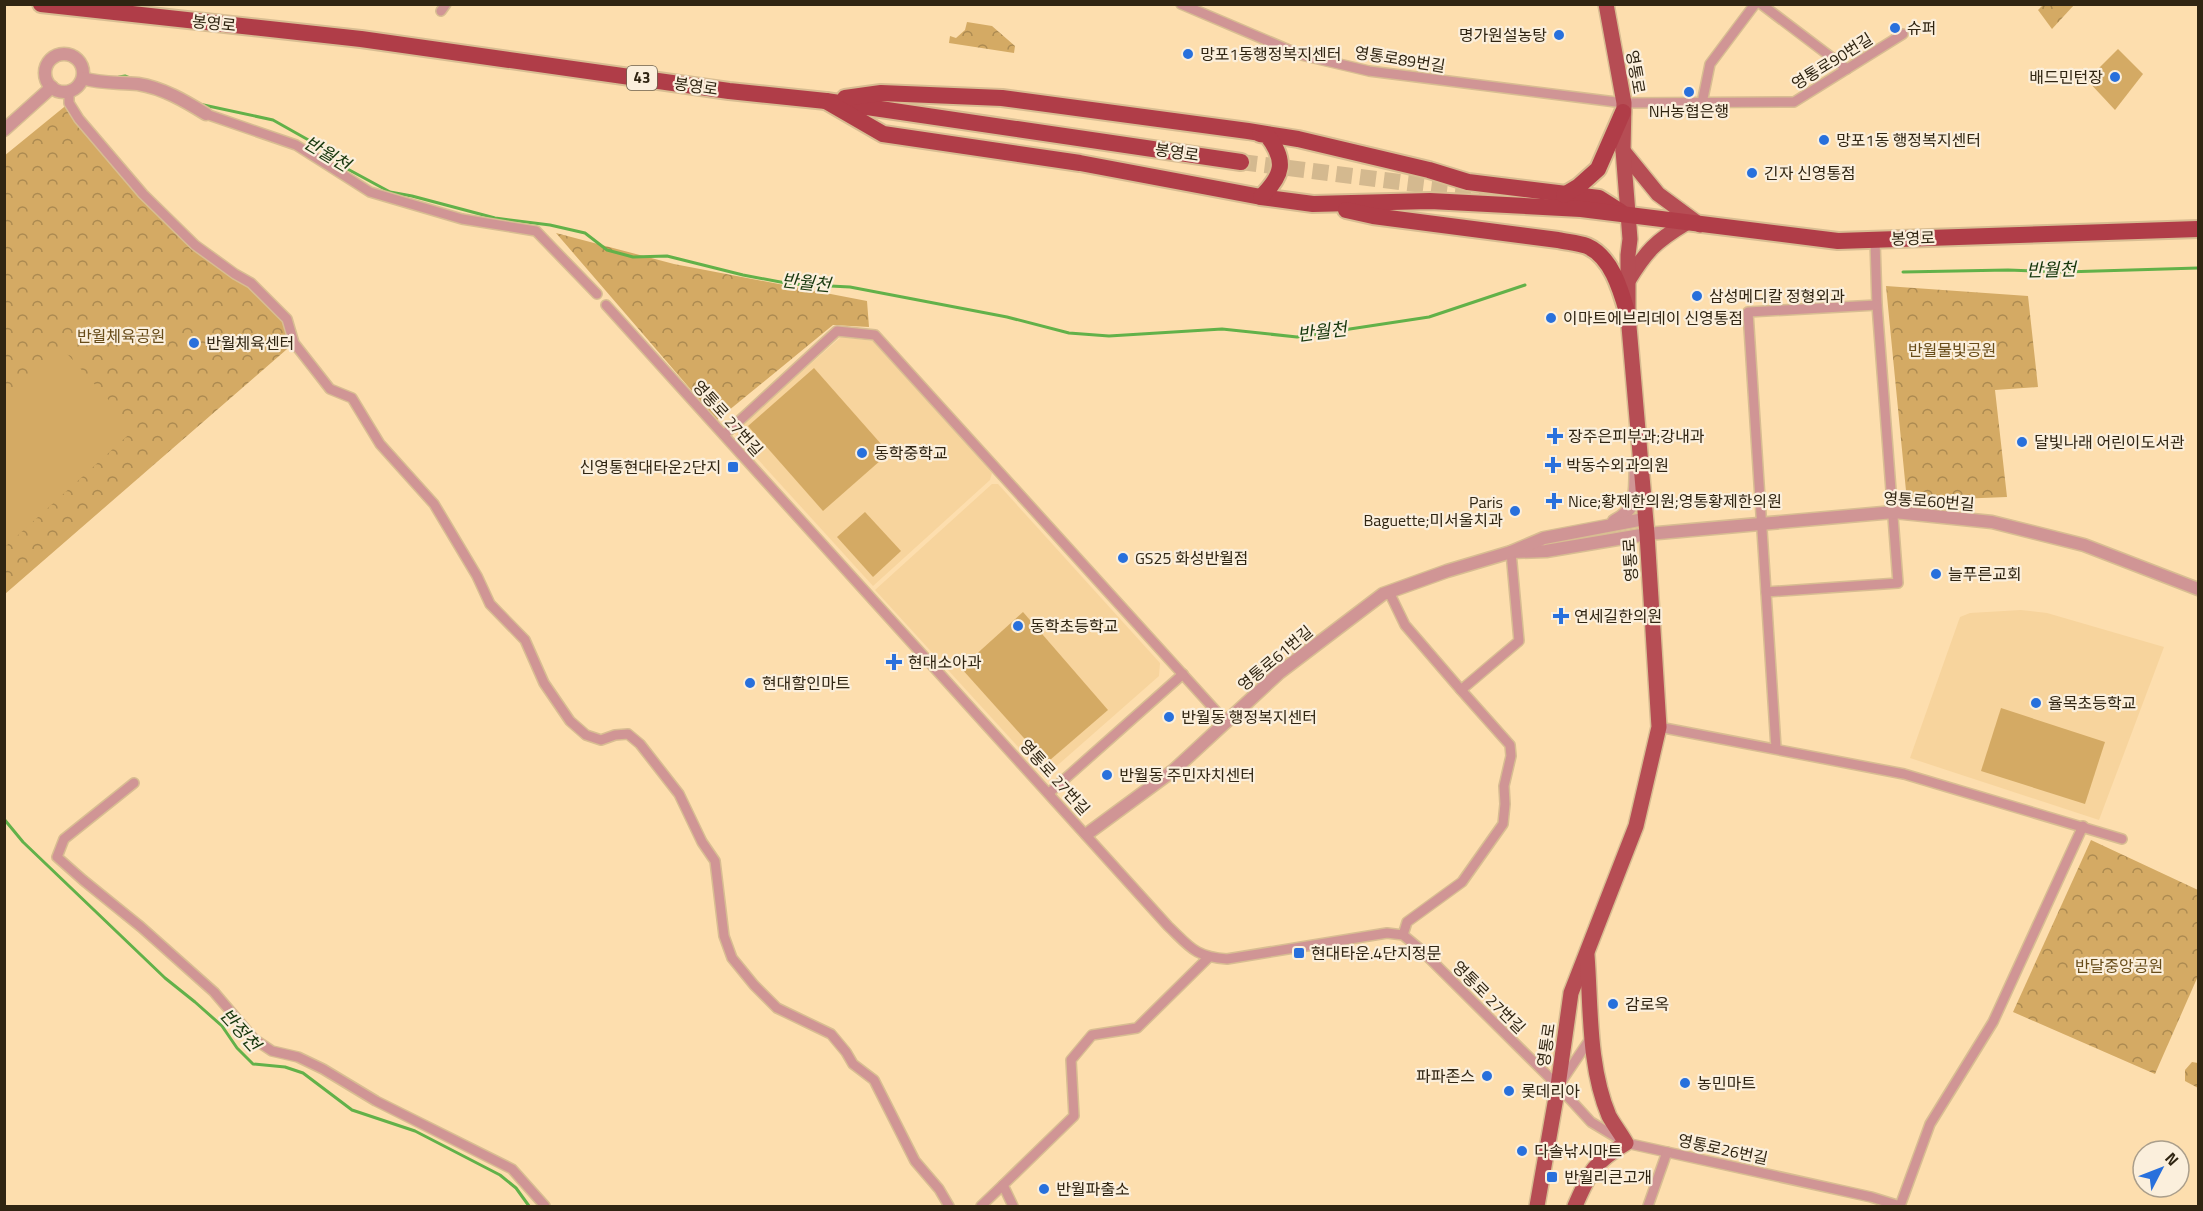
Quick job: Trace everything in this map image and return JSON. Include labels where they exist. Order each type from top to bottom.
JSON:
[{"type":"highway","name":"봉영로","points":[[42,4],[361,39],[729,91],[826,101],[1241,162]]},
{"type":"highway","points":[[826,101],[881,93],[1002,98],[1248,131],[1298,139],[1429,170],[1468,182],[1599,198],[1629,217]]},
{"type":"highway","points":[[826,101],[883,134],[1080,163],[1373,216],[1558,240],[1587,246],[1599,254],[1613,273],[1628,315]]},
{"type":"highway","points":[[1564,195],[1579,186],[1599,168],[1624,107]]},
{"type":"highway","points":[[1248,131],[1267,135],[1279,152],[1279,174],[1261,197]]},
{"type":"highway","name":"봉영로","points":[[1312,204],[1430,201],[1581,209],[1629,217],[1838,241],[2199,229]]},
{"type":"main road","name":"영통로","points":[[1537,1206],[1558,1086],[1571,993],[1586,949],[1636,826],[1659,727],[1640,446],[1628,315],[1629,217],[1623,150],[1624,107],[1606,4]]},
{"type":"main road","points":[[1623,150],[1658,194],[1693,224],[1665,235],[1646,253],[1628,281]]},
{"type":"main road","points":[[1575,1206],[1587,1177],[1603,1157],[1626,1143],[1610,1117],[1600,1088],[1586,949]]},
{"type":"street","name":"영통로89번길","points":[[1181,4],[1301,55],[1369,71],[1624,107]]},
{"type":"street","points":[[1702,103],[1710,64],[1755,4]]},
{"type":"street","points":[[1761,4],[1847,69]]},
{"type":"street","name":"영통로90번길","points":[[1624,107],[1794,102],[1903,34]]},
{"type":"street","points":[[66,54],[78,59],[83,68],[83,78],[78,87],[69,92],[59,91],[52,87],[46,76],[46,68],[50,60],[57,55],[66,54]]},
{"type":"street","points":[[83,78],[92,81],[140,85],[175,95],[206,114],[296,146],[370,192],[462,219],[536,231],[597,294]]},
{"type":"street","points":[[4,130],[52,87]]},
{"type":"street","points":[[69,92],[69,103],[79,119],[143,194],[195,245],[250,283],[280,311],[287,319],[294,343],[330,389],[352,399],[380,444],[434,504],[477,576],[490,604],[525,640],[544,683],[570,721],[586,735],[601,740],[615,735],[628,734],[640,744],[662,771],[679,794],[702,842],[715,861],[724,936],[732,958],[754,986],[777,1008],[831,1034],[853,1064],[874,1080],[915,1161],[939,1189],[949,1206]]},
{"type":"street","points":[[1766,592],[1898,583],[1877,304],[1875,240]]},
{"type":"street","points":[[1776,748],[1748,312],[1877,304]]},
{"type":"street","name":"영통로 27번길","points":[[606,305],[1168,926],[1195,952],[1208,958]]},
{"type":"street","points":[[724,435],[837,331],[874,334],[1226,722]]},
{"type":"street","points":[[1606,526],[1626,515],[1633,507],[1636,462],[1640,446]]},
{"type":"street","name":"영통로60번길","points":[[1646,526],[1762,524],[1894,512],[1992,522],[2084,545],[2199,589]]},
{"type":"street","points":[[1511,552],[1544,538],[1606,526],[1646,526]]},
{"type":"street","points":[[1511,552],[1546,551],[1646,526]]},
{"type":"street","points":[[1461,690],[1519,641],[1511,552]]},
{"type":"street","name":"영통로61번길","points":[[1087,834],[1174,770],[1279,673],[1383,594],[1447,571],[1511,552]]},
{"type":"street","points":[[1387,933],[1407,922],[1462,882],[1503,824],[1504,786],[1511,756],[1510,745],[1405,625],[1389,592]]},
{"type":"street","points":[[1049,793],[1183,674]]},
{"type":"street","points":[[1659,727],[1904,774],[2122,839]]},
{"type":"street","points":[[134,783],[64,839],[57,857],[214,992],[254,1039],[272,1051],[298,1057],[323,1069],[376,1101],[512,1169],[545,1206]]},
{"type":"street","points":[[1900,1206],[1930,1124],[1993,1023],[2082,826]]},
{"type":"street","points":[[981,1206],[1074,1116],[1071,1060],[1092,1035],[1137,1028],[1208,958],[1227,959],[1387,933],[1403,935],[1407,922]]},
{"type":"street","name":"영통로 27번길","points":[[1403,935],[1558,1086]]},
{"type":"street","points":[[1558,1086],[1593,1035]]},
{"type":"street","name":"영통로26번길","points":[[1558,1086],[1591,1122],[1626,1143],[1871,1197],[1900,1206]]},
{"type":"street","points":[[1648,1206],[1667,1152]]},
{"type":"street","points":[[1003,1185],[1013,1206]]},
{"type":"shaded area","name":"동학중학교","points":[[841,337],[873,341],[992,473],[990,480],[873,586],[733,432]]},
{"type":"shaded area","name":"동학초등학교","points":[[992,484],[998,484],[1160,663],[1159,676],[1051,771],[1041,772],[875,590]]},
{"type":"shaded area","name":"율목초등학교","points":[[2021,610],[2047,613],[2164,647],[2099,820],[1910,758],[1960,617],[1970,613]]},
{"type":"green space","points":[[2044,4],[2074,5],[2052,29],[2038,10]]},
{"type":"green space","points":[[967,22],[992,26],[1015,46],[1014,53],[949,43],[950,36],[956,38],[965,30]]},
{"type":"green space","name":"배드민턴장","points":[[2118,49],[2143,74],[2115,110],[2087,80]]},
{"type":"green space","name":"반월체육공원","points":[[69,103],[143,194],[287,319],[294,343],[5,594],[4,156]]},
{"type":"green space","points":[[556,233],[674,264],[867,301],[869,327],[833,325],[717,420]]},
{"type":"green space","name":"반월물빛공원","points":[[1886,286],[2028,296],[2038,387],[1995,390],[2007,497],[1907,501]]},
{"type":"green space","points":[[61,347],[135,429],[5,547],[5,398]]},
{"type":"green space","points":[[814,368],[889,453],[823,511],[748,426]]},
{"type":"green space","points":[[865,512],[901,551],[873,577],[837,537]]},
{"type":"green space","points":[[1023,612],[1108,710],[1050,760],[1041,757],[961,668]]},
{"type":"green space","points":[[2001,708],[2105,742],[2085,804],[1981,771]]},
{"type":"green space","name":"반달중앙공원","points":[[2091,840],[2198,890],[2198,976],[2155,1074],[2013,1012]]},
{"type":"green space","points":[[2192,1062],[2198,1063],[2198,1088],[2185,1081],[2185,1070]]},
{"type":"waterway","name":"반월천","points":[[119,77],[125,76],[132,79]]},
{"type":"waterway","name":"반월천","points":[[199,104],[273,120],[328,151],[342,166],[390,192],[495,218],[550,225],[585,233],[607,250],[633,257],[667,256],[791,284],[850,287],[1007,317],[1069,333],[1109,336],[1222,329],[1297,337],[1429,317],[1525,285]]},
{"type":"waterway","name":"반월천","points":[[1903,272],[2008,270],[2064,272],[2198,268]]},
{"type":"waterway","name":"반정천","points":[[4,819],[23,842],[165,978],[222,1026],[237,1048],[253,1064],[285,1067],[303,1073],[352,1110],[415,1131],[500,1175],[516,1188],[529,1206]]},
{"type":"tunnel","points":[[1241,162],[1550,201]]},
{"type":"place","name":"슈퍼","points":[[1895,28]]},
{"type":"place","name":"명가원설농탕","points":[[1559,35]]},
{"type":"place","name":"망포1동행정복지센터","points":[[1188,54]]},
{"type":"place","name":"배드민턴장","points":[[2115,77]]},
{"type":"place","name":"NH농협은행","points":[[1689,92]]},
{"type":"place","name":"망포1동 행정복지센터","points":[[1824,140]]},
{"type":"place","name":"긴자 신영통점","points":[[1752,173]]},
{"type":"place","name":"삼성메디칼 정형외과","points":[[1697,296]]},
{"type":"place","name":"이마트에브리데이 신영통점","points":[[1551,318]]},
{"type":"place","name":"반월체육센터","points":[[194,343]]},
{"type":"place","name":"장주은피부과;강내과","points":[[1555,436]]},
{"type":"place","name":"달빛나래 어린이도서관","points":[[2022,442]]},
{"type":"place","name":"동학중학교","points":[[862,453]]},
{"type":"place","name":"박동수외과의원","points":[[1553,465]]},
{"type":"place","name":"신영통현대타운2단지","points":[[733,467]]},
{"type":"place","name":"Nice;황제한의원;영통황제한의원","points":[[1554,501]]},
{"type":"place","name":"Paris Baguette;미서울치과","points":[[1515,511]]},
{"type":"place","name":"GS25 화성반월점","points":[[1123,558]]},
{"type":"place","name":"늘푸른교회","points":[[1936,574]]},
{"type":"place","name":"연세길한의원","points":[[1561,616]]},
{"type":"place","name":"동학초등학교","points":[[1018,626]]},
{"type":"place","name":"현대소아과","points":[[894,662]]},
{"type":"place","name":"현대할인마트","points":[[750,683]]},
{"type":"place","name":"율목초등학교","points":[[2036,703]]},
{"type":"place","name":"반월동 행정복지센터","points":[[1169,717]]},
{"type":"place","name":"반월동 주민자치센터","points":[[1107,775]]},
{"type":"place","name":"현대타운.4단지정문","points":[[1299,953]]},
{"type":"place","name":"감로옥","points":[[1613,1004]]},
{"type":"place","name":"파파존스","points":[[1487,1076]]},
{"type":"place","name":"농민마트","points":[[1685,1083]]},
{"type":"place","name":"롯데리아","points":[[1509,1091]]},
{"type":"place","name":"다솔낚시마트","points":[[1522,1151]]},
{"type":"place","name":"반월리큰고개","points":[[1552,1177]]},
{"type":"place","name":"반월파출소","points":[[1044,1189]]}]
